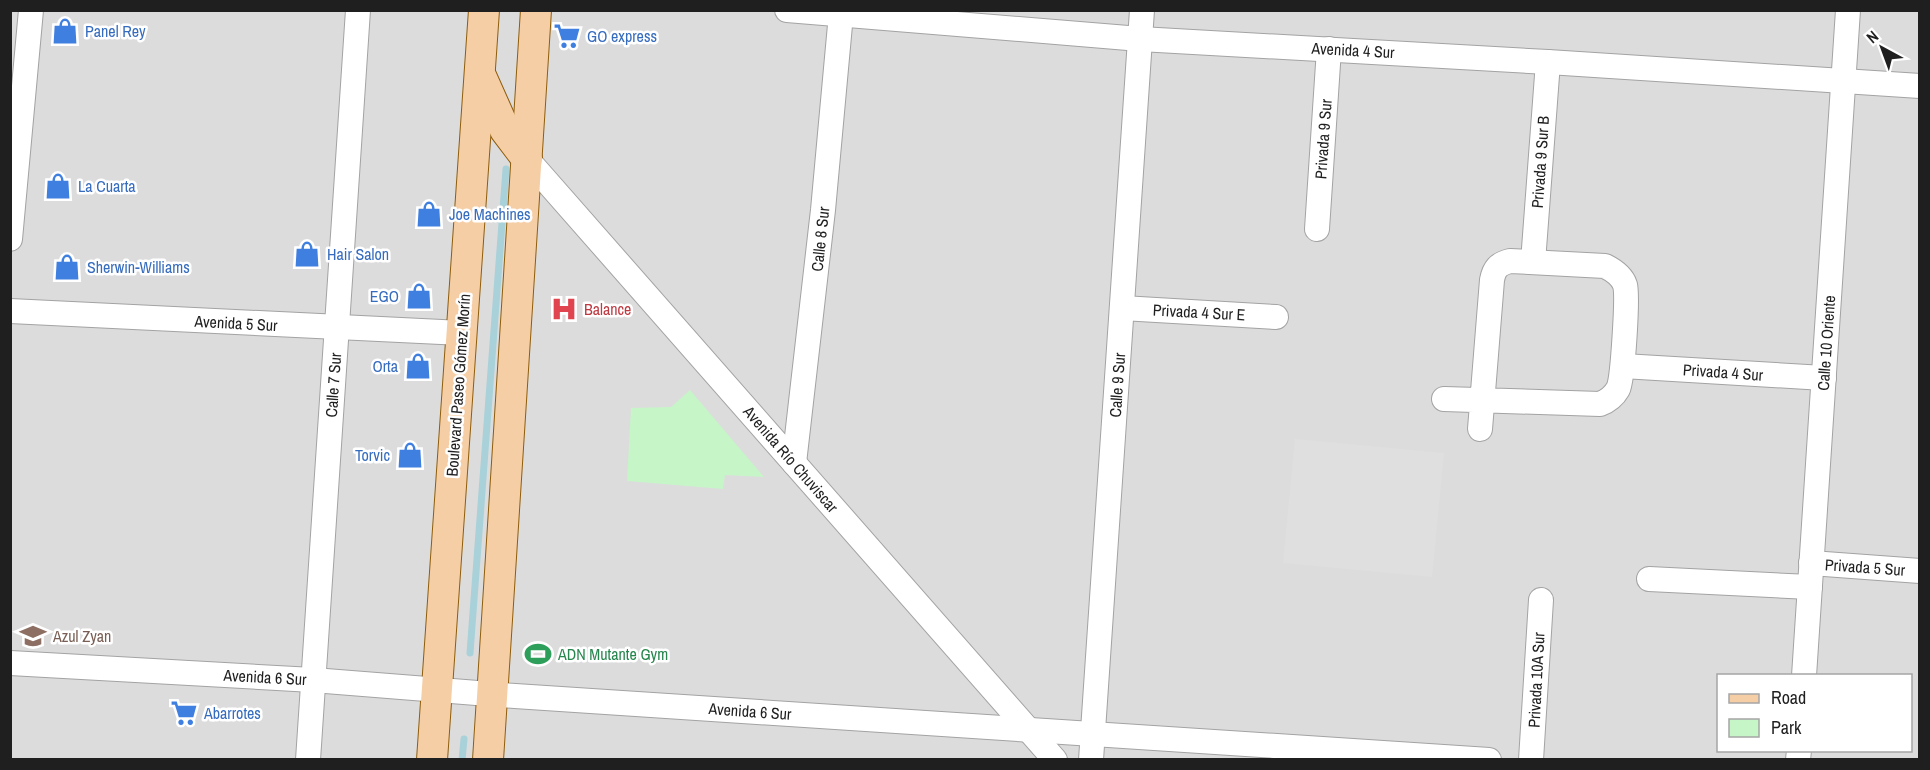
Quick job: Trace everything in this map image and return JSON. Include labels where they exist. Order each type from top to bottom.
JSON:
[{"type":"main road","name":"Boulevard Paseo Gómez Morín","points":[[432,759],[484,10]]},
{"type":"main road","points":[[488,759],[536,10]]},
{"type":"main road","points":[[479,71],[505,130],[527,159]]},
{"type":"street","points":[[10,239],[31,10]]},
{"type":"street","name":"Calle 7 Sur","points":[[308,759],[358,10]]},
{"type":"street","name":"Avenida 4 Sur","points":[[787,10],[1140,39],[1920,86]]},
{"type":"street","name":"Calle 9 Sur","points":[[1091,759],[1142,10]]},
{"type":"street","name":"Calle 10 Oriente","points":[[1804,674],[1848,10]]},
{"type":"street","name":"Calle 8 Sur","points":[[794,463],[823,210],[841,14]]},
{"type":"street","name":"Privada 9 Sur","points":[[1317,229],[1329,49]]},
{"type":"street","name":"Privada 9 Sur B","points":[[1533,262],[1548,62]]},
{"type":"street","name":"Avenida Río Chuviscar","points":[[527,159],[1055,759]]},
{"type":"street","points":[[1444,399],[1482,400],[1600,404],[1607,401],[1617,390],[1623,366],[1626,295],[1625,285],[1620,277],[1605,266],[1510,261],[1497,266],[1492,280],[1482,400],[1480,429]]},
{"type":"street","name":"Privada 4 Sur E","points":[[1122,308],[1276,317]]},
{"type":"street","name":"Avenida 5 Sur","points":[[10,311],[462,333]]},
{"type":"street","name":"Privada 4 Sur","points":[[1623,366],[1824,378]]},
{"type":"street","name":"Privada 5 Sur","points":[[1811,563],[1920,571]]},
{"type":"street","points":[[1649,579],[1810,587]]},
{"type":"street","name":"Privada 10A Sur","points":[[1531,759],[1541,600]]},
{"type":"street","name":"Avenida 6 Sur","points":[[10,663],[313,680],[1489,759]]},
{"type":"shaded area","points":[[10,11],[1919,11],[1919,759],[11,759]]},
{"type":"shaded area","points":[[1295,439],[1444,453],[1432,577],[1283,563]]},
{"type":"green space","points":[[690,390],[764,477],[725,475],[723,489],[627,481],[631,408],[671,407]]},
{"type":"waterway","points":[[470,653],[506,169]]},
{"type":"waterway","points":[[462,760],[464,739]]},
{"type":"place","name":"Panel Rey","points":[[65,31]]},
{"type":"place","name":"GO express","points":[[567,36]]},
{"type":"place","name":"La Cuarta","points":[[58,186]]},
{"type":"place","name":"Joe Machines","points":[[429,214]]},
{"type":"place","name":"Hair Salon","points":[[307,254]]},
{"type":"place","name":"Sherwin-Williams","points":[[67,267]]},
{"type":"place","name":"EGO","points":[[419,296]]},
{"type":"place","name":"Balance","points":[[564,309]]},
{"type":"place","name":"Orta","points":[[418,366]]},
{"type":"place","name":"Torvic","points":[[410,455]]},
{"type":"place","name":"Azul Zyan","points":[[33,636]]},
{"type":"place","name":"ADN Mutante Gym","points":[[538,654]]},
{"type":"place","name":"Abarrotes","points":[[184,713]]}]
